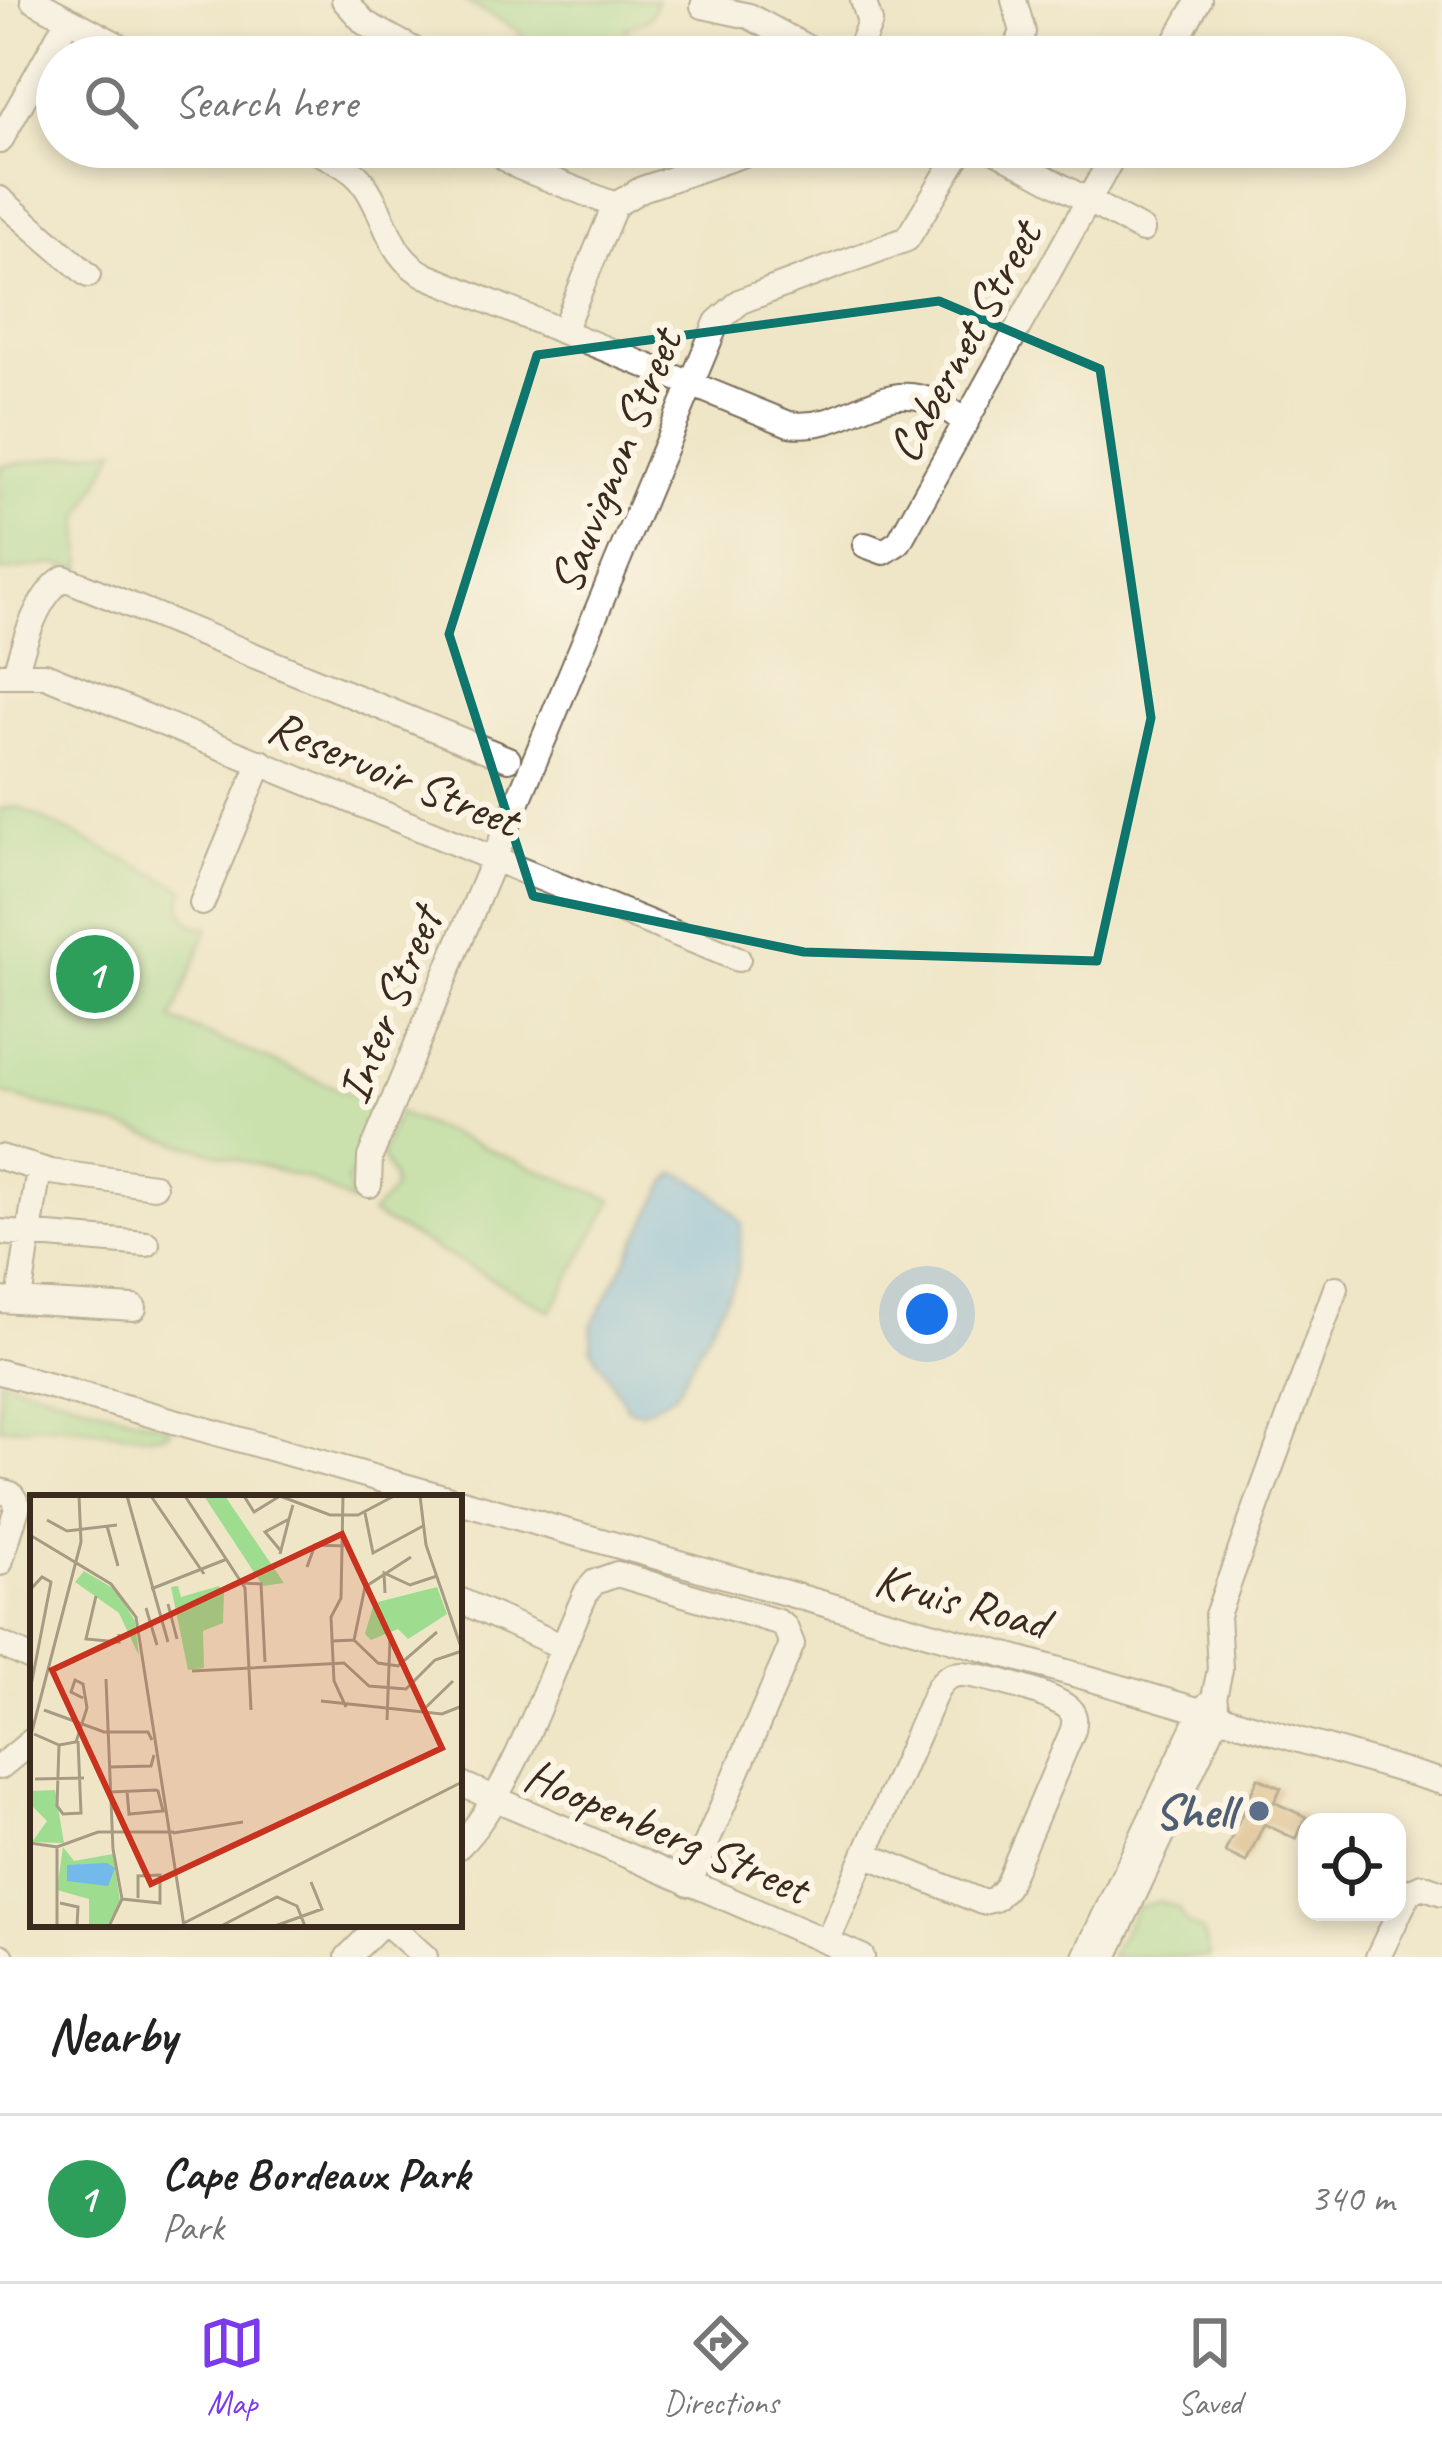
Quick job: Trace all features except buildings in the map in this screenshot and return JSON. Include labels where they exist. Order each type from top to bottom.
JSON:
[{"type":"street","points":[[33,0],[100,36]]},
{"type":"street","points":[[344,0],[365,23],[389,36]]},
{"type":"street","points":[[863,0],[869,14],[866,36]]},
{"type":"street","points":[[1015,0],[1021,36]]},
{"type":"street","points":[[1167,0],[1193,11]]},
{"type":"street","points":[[703,6],[749,16],[786,36]]},
{"type":"street","points":[[59,36],[68,19]]},
{"type":"street","points":[[0,141],[36,76]]},
{"type":"street","points":[[343,168],[360,178],[395,251],[408,266],[563,332],[789,424],[812,424],[905,394],[944,407],[965,423]]},
{"type":"street","points":[[522,168],[615,205]]},
{"type":"street","points":[[563,332],[615,205],[642,189],[704,168]]},
{"type":"street","name":"Sauvignon Street","points":[[495,859],[717,322],[741,301],[907,239],[950,168]]},
{"type":"street","points":[[1028,168],[1142,230]]},
{"type":"street","name":"Cabernet Street","points":[[865,545],[884,551],[899,542],[1106,168]]},
{"type":"street","points":[[0,200],[88,274]]},
{"type":"street","name":"Reservoir Street","points":[[508,759],[64,578],[53,586],[8,674],[45,676],[738,959]]},
{"type":"street","points":[[202,903],[261,762]]},
{"type":"street","name":"Inter Street","points":[[369,1185],[370,1157],[495,859]]},
{"type":"street","points":[[0,1156],[39,1169],[154,1186]]},
{"type":"street","points":[[39,1169],[28,1236],[10,1300],[134,1308]]},
{"type":"street","points":[[0,1232],[146,1244]]},
{"type":"street","points":[[1106,1957],[1211,1708],[1220,1669],[1217,1615],[1336,1288]]},
{"type":"street","points":[[0,1372],[436,1495]]},
{"type":"street","points":[[0,1491],[11,1494],[18,1505],[0,1563]]},
{"type":"street","name":"Kruis Road","points":[[462,1503],[1211,1708],[1442,1782]]},
{"type":"street","points":[[462,1784],[496,1796],[561,1646],[595,1582],[617,1574],[778,1622],[789,1634],[790,1653],[689,1884]]},
{"type":"street","points":[[462,1601],[561,1646]]},
{"type":"street","points":[[0,1644],[30,1658]]},
{"type":"street","points":[[827,1942],[865,1854],[944,1680],[963,1674],[1049,1696],[1070,1708],[1072,1730],[1006,1886],[995,1900],[982,1902],[865,1854]]},
{"type":"street","points":[[1085,1957],[1211,1708]]},
{"type":"street","points":[[0,1767],[30,1742]]},
{"type":"street","name":"Hoopenberg Street","points":[[462,1843],[480,1825],[496,1796],[862,1957]]},
{"type":"street","points":[[1378,1957],[1409,1892],[1422,1886],[1442,1893]]},
{"type":"street","points":[[349,1957],[382,1927]]},
{"type":"street","points":[[389,1927],[425,1957]]},
{"type":"highlighted area","points":[[939,301],[1100,369],[1151,718],[1097,961],[804,952],[533,896],[449,634],[537,355]]},
{"type":"green space","points":[[463,0],[657,0],[650,18],[625,28],[628,36],[521,36]]},
{"type":"green space","points":[[117,448],[80,519],[82,569],[54,564],[0,572],[0,466]]},
{"type":"green space","points":[[18,807],[185,889],[184,916],[208,928],[172,1020],[382,1107],[347,1181],[353,1203],[311,1180],[0,1093],[0,809]]},
{"type":"green space","points":[[398,1113],[613,1200],[551,1311],[371,1214],[393,1191],[393,1179],[381,1154]]},
{"type":"green space","points":[[0,1379],[171,1428],[169,1433],[150,1436],[57,1425],[0,1428]]},
{"type":"green space","points":[[1159,1901],[1178,1908],[1185,1922],[1203,1932],[1209,1957],[1110,1957],[1136,1908]]},
{"type":"water","points":[[676,1173],[713,1193],[742,1224],[737,1277],[675,1394],[641,1412],[628,1409],[591,1348],[592,1325]]},
{"type":"place","name":"Cape Bordeaux Park","points":[[95,974]]},
{"type":"place","name":"Shell","points":[[1259,1811]]}]
